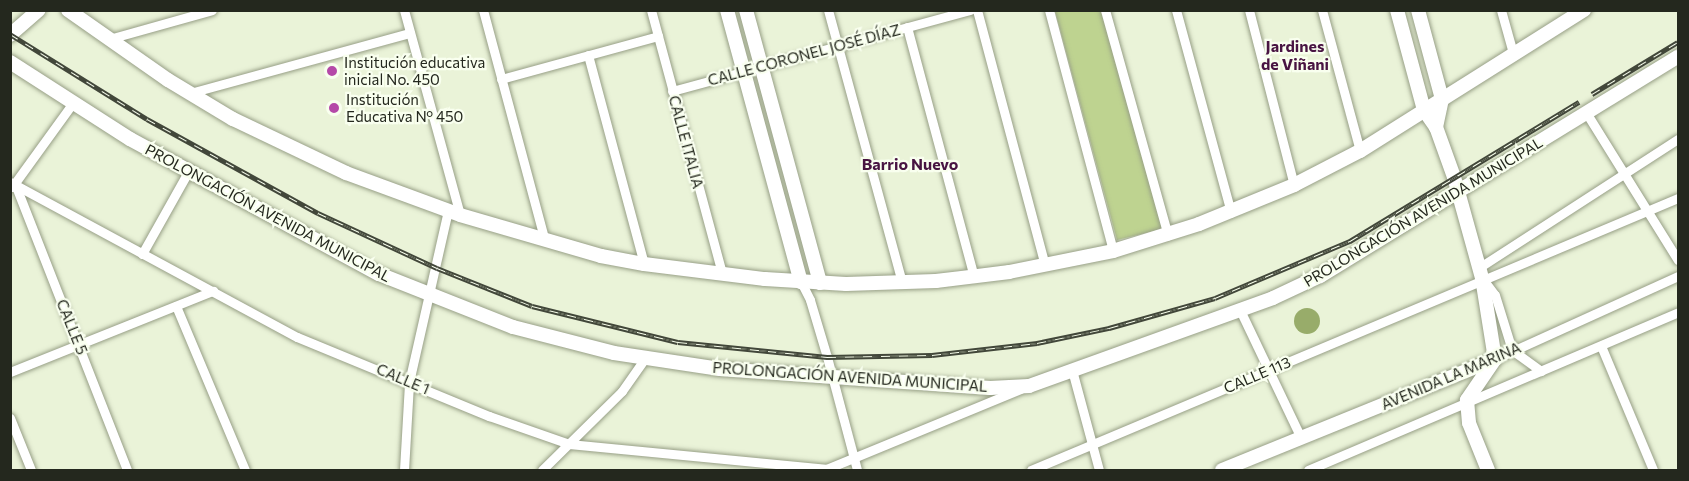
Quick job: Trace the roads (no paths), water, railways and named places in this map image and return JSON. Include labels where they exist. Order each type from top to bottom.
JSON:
[{"type":"street","points":[[10,35],[39,10]]},
{"type":"street","points":[[68,10],[190,93],[289,147],[454,213],[545,241],[644,264],[820,283],[902,282],[974,277],[1046,266],[1113,251],[1231,213],[1294,185],[1360,151],[1579,12]]},
{"type":"street","points":[[109,39],[212,10]]},
{"type":"street","points":[[404,10],[454,213],[409,382],[404,471]]},
{"type":"street","name":"CALLE ITALIA","points":[[651,10],[722,274]]},
{"type":"street","points":[[727,10],[801,282],[810,300],[857,471]]},
{"type":"street","points":[[746,10],[820,283],[810,300]]},
{"type":"street","points":[[828,10],[902,282]]},
{"type":"street","name":"CALLE CORONEL JOSÉ DÍAZ","points":[[672,91],[970,10]]},
{"type":"street","points":[[977,10],[1046,266]]},
{"type":"street","points":[[1049,10],[1113,251]]},
{"type":"street","points":[[1106,10],[1168,235]]},
{"type":"street","points":[[1176,10],[1231,213]]},
{"type":"street","points":[[1249,10],[1294,185]]},
{"type":"street","points":[[1322,10],[1360,151]]},
{"type":"street","points":[[1397,10],[1424,110],[1436,127],[1459,191],[1481,272],[1495,359],[1467,400],[1468,423],[1488,471]]},
{"type":"street","points":[[1418,10],[1442,99],[1436,127]]},
{"type":"street","points":[[1502,10],[1513,52]]},
{"type":"street","points":[[485,11],[545,241]]},
{"type":"street","points":[[907,27],[974,277]]},
{"type":"street","points":[[190,93],[410,33]]},
{"type":"street","points":[[501,79],[658,36]]},
{"type":"street","points":[[588,55],[644,264]]},
{"type":"street","name":"PROLONGACIÓN AVENIDA MUNICIPAL","points":[[10,62],[72,104],[188,172],[379,274],[513,327],[645,359],[833,379],[990,388],[1029,386],[1240,310],[1320,276],[1678,57]]},
{"type":"street","points":[[12,185],[72,104]]},
{"type":"street","points":[[1587,114],[1621,173],[1678,260]]},
{"type":"street","points":[[1481,272],[1621,173],[1678,139]]},
{"type":"street","points":[[142,254],[188,172]]},
{"type":"street","name":"CALLE 1","points":[[12,185],[297,337],[568,444],[826,470]]},
{"type":"street","name":"CALLE 5","points":[[12,185],[78,342],[127,471]]},
{"type":"street","points":[[1481,272],[1678,198]]},
{"type":"street","points":[[1481,272],[1495,295],[1512,350],[1541,371]]},
{"type":"street","name":"CALLE 113","points":[[1031,471],[1270,371],[1481,272]]},
{"type":"street","name":"AVENIDA LA MARINA","points":[[1222,471],[1495,359],[1678,276]]},
{"type":"street","points":[[10,372],[78,342],[213,291]]},
{"type":"street","points":[[176,306],[245,471]]},
{"type":"street","points":[[1240,310],[1301,438]]},
{"type":"street","name":"AVENIDA LA MARINA","points":[[1308,471],[1320,468],[1467,400],[1678,312]]},
{"type":"street","points":[[1601,346],[1653,471]]},
{"type":"street","points":[[546,469],[622,391],[645,359]]},
{"type":"street","points":[[1072,370],[1099,471]]},
{"type":"street","points":[[826,470],[1029,386]]},
{"type":"street","points":[[10,418],[31,471]]},
{"type":"railway","points":[[10,34],[147,119],[318,213],[437,268],[532,306],[678,342],[827,357],[932,355],[1037,343],[1109,328],[1215,298],[1350,241],[1579,102]]},
{"type":"railway","points":[[1592,94],[1678,42]]},
{"type":"place","name":"Institución educativa inicial No. 450","points":[[332,71]]},
{"type":"place","name":"Institución Educativa Nº 450","points":[[334,108]]},
{"type":"district","name":"Jardines de Viñani","points":[[1295,55]]},
{"type":"district","name":"Barrio Nuevo","points":[[910,164]]}]
